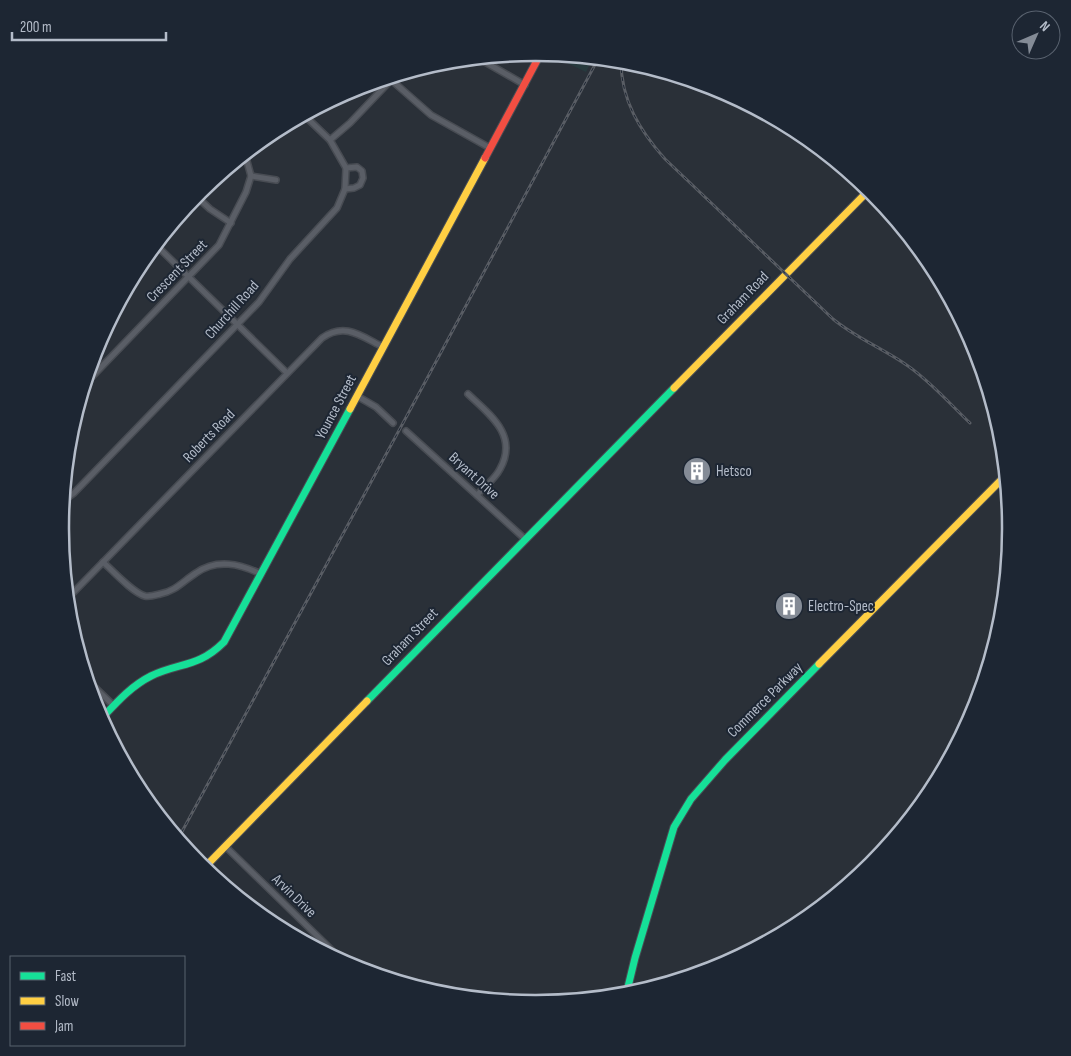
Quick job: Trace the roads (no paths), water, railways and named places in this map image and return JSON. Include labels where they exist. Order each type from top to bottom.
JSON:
[{"type":"street","name":"Younce Street","points":[[106,712],[128,691],[150,676],[197,662],[215,651],[224,642],[537,61]]},
{"type":"street","points":[[488,64],[525,85]]},
{"type":"street","points":[[395,83],[431,115],[490,148]]},
{"type":"street","points":[[330,140],[350,123],[383,87]]},
{"type":"street","points":[[309,120],[330,140],[346,168],[357,168],[362,171],[360,185],[345,189]]},
{"type":"street","points":[[247,161],[251,176],[276,180]]},
{"type":"street","name":"Churchill Road","points":[[70,496],[265,295],[290,258],[334,213],[345,189],[346,168]]},
{"type":"street","name":"Crescent Street","points":[[96,373],[213,252],[231,223],[246,192],[251,176]]},
{"type":"street","name":"Graham Road","points":[[637,426],[863,196]]},
{"type":"street","points":[[202,202],[210,210],[231,223]]},
{"type":"street","points":[[161,250],[288,373]]},
{"type":"street","name":"Roberts Road","points":[[74,592],[322,338],[336,330],[355,333],[383,347]]},
{"type":"street","points":[[468,394],[496,421],[503,431],[506,444],[505,458],[499,471],[477,495]]},
{"type":"street","points":[[357,396],[376,407],[393,423]]},
{"type":"street","name":"Graham Street","points":[[210,862],[637,426]]},
{"type":"street","name":"Bryant Drive","points":[[406,431],[525,539]]},
{"type":"street","name":"Commerce Parkway","points":[[628,986],[674,827],[704,781],[999,482]]},
{"type":"street","points":[[103,562],[137,592],[145,596],[168,593],[194,573],[209,565],[237,564],[261,574]]},
{"type":"street","points":[[99,691],[113,705]]},
{"type":"street","name":"Arvin Drive","points":[[225,846],[328,946]]},
{"type":"railway","points":[[182,832],[595,65]]},
{"type":"railway","points":[[622,69],[628,102],[640,126],[665,159],[833,319],[916,372],[970,423]]},
{"type":"place","name":"Hetsco","points":[[697,471]]},
{"type":"place","name":"Electro-Spec","points":[[789,606]]}]
